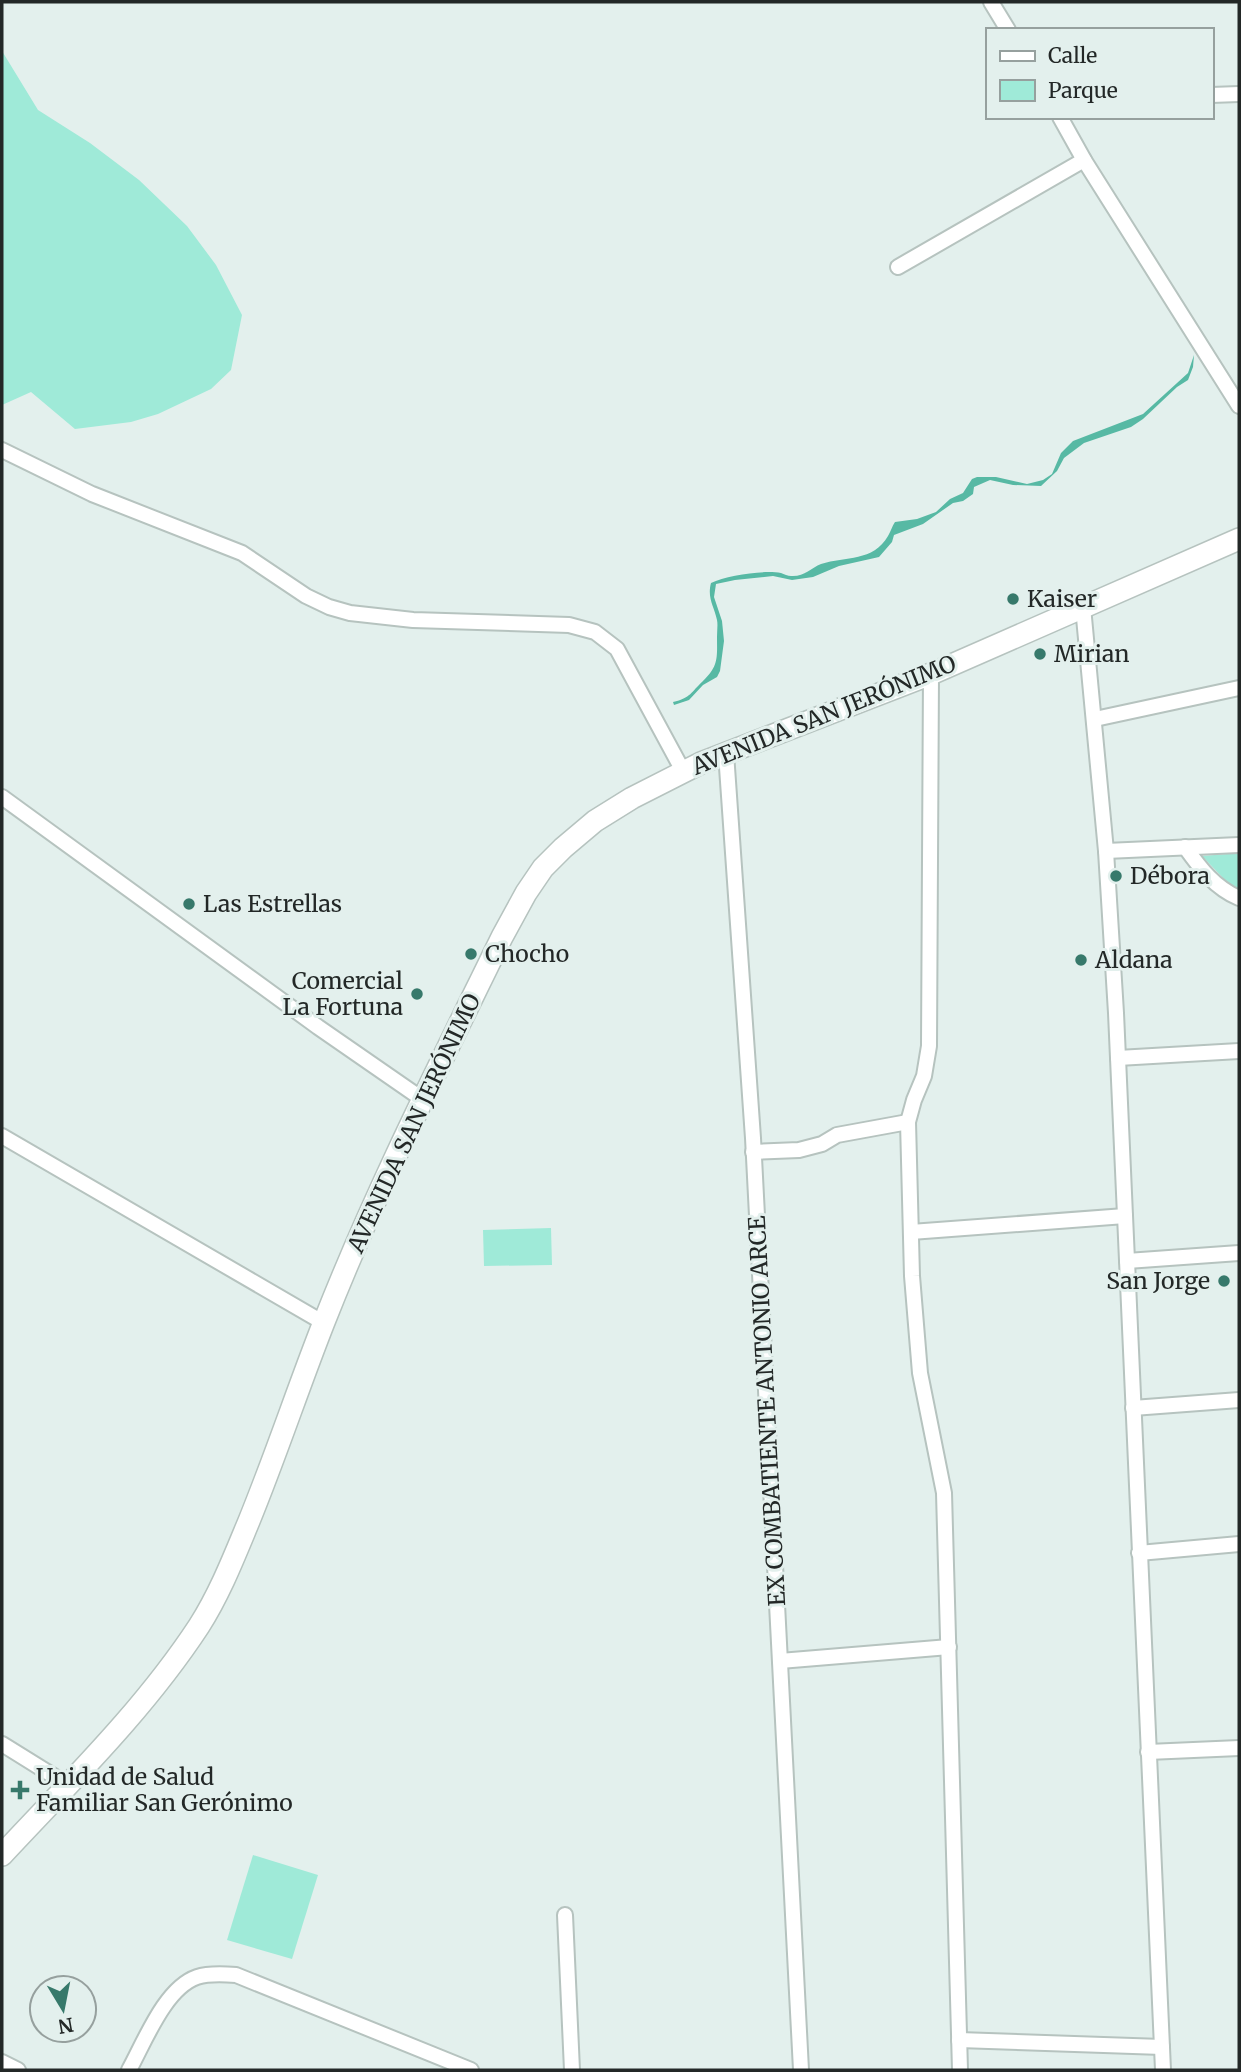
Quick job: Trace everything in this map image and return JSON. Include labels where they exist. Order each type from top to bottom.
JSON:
[{"type":"street","points":[[991,2],[1007,28]]},
{"type":"street","points":[[1213,95],[1239,94]]},
{"type":"street","points":[[1061,119],[1084,160],[1239,406]]},
{"type":"street","points":[[898,267],[1084,160]]},
{"type":"street","points":[[2,450],[92,494],[242,553],[306,596],[329,607],[351,613],[413,620],[569,625],[595,632],[617,649],[683,771]]},
{"type":"street","name":"AVENIDA SAN JERÓNIMO","points":[[2,1855],[106,1744],[169,1668],[211,1604],[227,1574],[274,1459],[324,1323],[370,1210],[502,937],[543,868],[596,821],[683,771],[931,674],[1239,539]]},
{"type":"street","points":[[1083,607],[1107,851],[1163,2070]]},
{"type":"street","points":[[931,674],[929,1046],[924,1076],[908,1122],[911,1232],[920,1373],[944,1493],[960,2070]]},
{"type":"street","points":[[1095,719],[1239,688]]},
{"type":"street","name":"EX COMBATIENTE ANTONIO ARCE","points":[[726,753],[753,1152],[801,2070]]},
{"type":"street","points":[[2,797],[318,1027],[422,1099]]},
{"type":"street","points":[[1107,851],[1239,845]]},
{"type":"street","points":[[1185,847],[1210,879],[1239,898]]},
{"type":"street","points":[[1118,1058],[1239,1051]]},
{"type":"street","points":[[753,1152],[799,1150],[822,1144],[845,1133],[908,1122]]},
{"type":"street","points":[[2,1136],[324,1323]]},
{"type":"street","points":[[911,1232],[1125,1216]]},
{"type":"street","points":[[1127,1261],[1239,1253]]},
{"type":"street","points":[[1133,1408],[1239,1400]]},
{"type":"street","points":[[1139,1553],[1239,1544]]},
{"type":"street","points":[[780,1661],[949,1647]]},
{"type":"street","points":[[2,1744],[68,1785]]},
{"type":"street","points":[[1148,1752],[1239,1748]]},
{"type":"street","points":[[565,1915],[572,2070]]},
{"type":"street","points":[[129,2070],[170,1996],[198,1977],[217,1974],[236,1975],[436,2064],[471,2070]]},
{"type":"street","points":[[959,2040],[1162,2047]]},
{"type":"street","points":[[2,2062],[18,2070]]},
{"type":"green space","points":[[2,51],[38,110],[90,143],[139,180],[187,226],[216,265],[242,315],[231,370],[211,389],[158,414],[131,422],[75,429],[31,392],[2,405]]},
{"type":"green space","points":[[1239,853],[1239,889],[1226,881],[1202,856]]},
{"type":"green space","points":[[551,1228],[552,1265],[484,1266],[483,1230]]},
{"type":"green space","points":[[253,1855],[318,1875],[292,1959],[227,1940]]},
{"type":"shaded area","points":[[1194,355],[1188,380],[1143,419],[1131,427],[1084,443],[1064,458],[1057,471],[1041,486],[1013,485],[990,480],[974,487],[973,494],[963,501],[953,503],[923,524],[894,535],[892,542],[879,557],[839,566],[813,577],[792,580],[773,576],[716,584],[714,597],[722,621],[724,641],[720,671],[717,677],[703,685],[689,700],[674,705],[673,702],[687,696],[708,676],[716,661],[717,624],[710,598],[711,583],[756,573],[774,572],[796,576],[821,564],[867,554],[882,544],[895,522],[917,519],[936,512],[950,499],[963,493],[972,479],[977,477],[996,477],[1027,484],[1043,480],[1052,474],[1061,453],[1073,441],[1143,414],[1188,373]]},
{"type":"place","name":"Kaiser","points":[[1013,599]]},
{"type":"place","name":"Mirian","points":[[1040,654]]},
{"type":"place","name":"Débora","points":[[1116,876]]},
{"type":"place","name":"Las Estrellas","points":[[189,904]]},
{"type":"place","name":"Chocho","points":[[471,954]]},
{"type":"place","name":"Aldana","points":[[1081,960]]},
{"type":"place","name":"Comercial La Fortuna","points":[[417,994]]},
{"type":"place","name":"San Jorge","points":[[1224,1281]]},
{"type":"place","name":"Unidad de Salud Familiar San Gerónimo","points":[[20,1790]]}]
